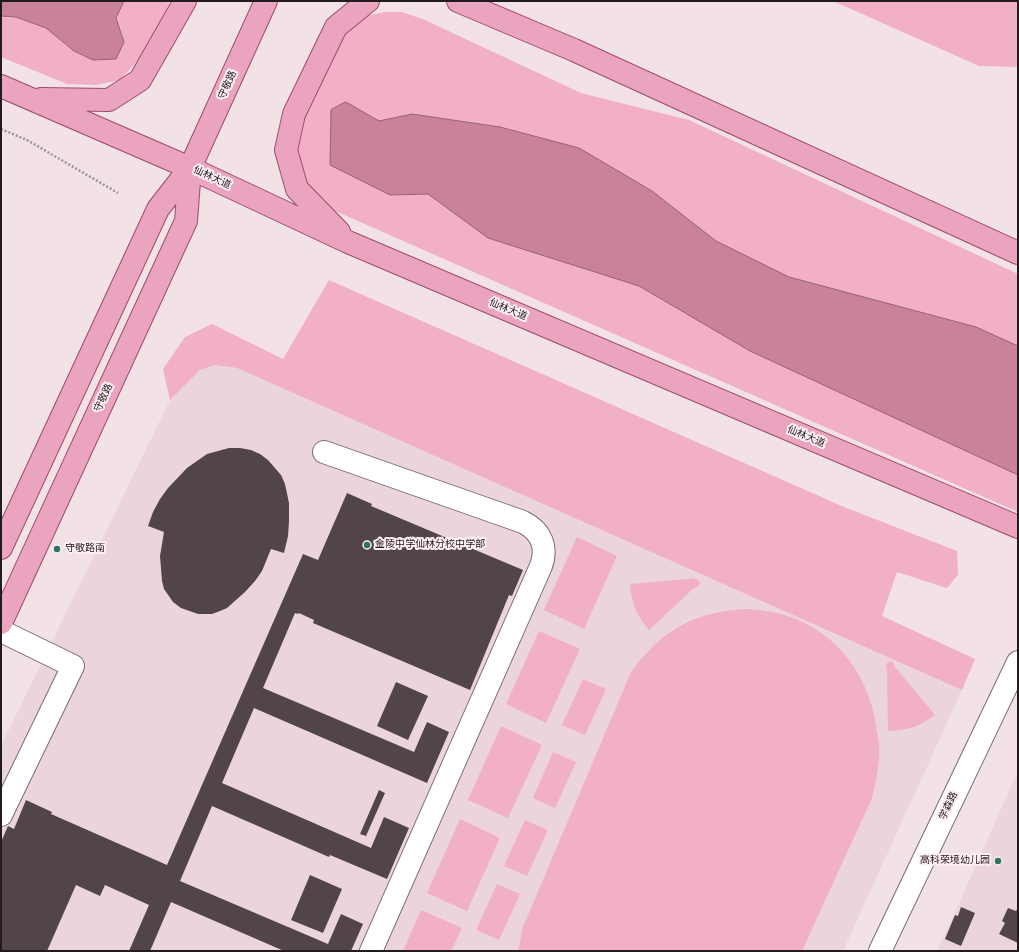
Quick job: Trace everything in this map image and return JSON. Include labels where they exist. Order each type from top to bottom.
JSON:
[{"type":"main road","points":[[30,99],[109,100],[140,80],[186,1]]},
{"type":"main road","name":"守敬路","points":[[1,548],[158,209],[190,168],[266,1]]},
{"type":"main road","points":[[348,242],[297,189],[286,150],[294,114],[336,27],[368,1]]},
{"type":"main road","points":[[458,1],[574,50],[1018,253]]},
{"type":"main road","name":"仙林大道","points":[[1,86],[190,168],[348,242],[1018,527]]},
{"type":"main road","name":"守敬路","points":[[1,623],[186,221],[190,168]]},
{"type":"street","points":[[324,452],[523,522],[530,526],[540,536],[544,551],[541,566],[371,951]]},
{"type":"street","points":[[1,631],[73,666],[1,815]]},
{"type":"street","name":"学森路","points":[[880,951],[1018,662]]},
{"type":"path","points":[[1,129],[27,140],[118,193]]},
{"type":"shaded area","points":[[1,1],[170,1],[160,24],[143,55],[120,80],[96,85],[67,84],[1,57]]},
{"type":"shaded area","points":[[1,1],[124,1],[116,18],[124,42],[116,59],[93,60],[74,51],[46,28],[16,17],[1,16]]},
{"type":"shaded area","points":[[833,1],[1018,1],[1018,67],[979,66]]},
{"type":"shaded area","points":[[385,12],[402,12],[425,20],[581,93],[689,120],[1018,274],[1018,512],[333,210],[316,198],[304,179],[297,155],[297,134],[333,47],[348,27],[365,16]]},
{"type":"shaded area","points":[[346,102],[379,121],[412,114],[500,127],[579,148],[652,191],[716,241],[789,277],[976,327],[1018,346],[1018,475],[750,351],[639,286],[488,238],[428,194],[390,195],[330,165],[331,110]]},
{"type":"shaded area","points":[[329,280],[844,507],[957,551],[958,575],[947,588],[897,572],[882,616],[975,659],[962,690],[237,368],[215,365],[200,370],[170,400],[163,369],[185,337],[212,324],[283,359]]},
{"type":"shaded area","name":"金陵中学仙林分校中学部","points":[[215,365],[237,368],[962,690],[843,951],[1,951],[1,746],[170,400],[200,370]]},
{"type":"shaded area","points":[[577,537],[617,556],[584,629],[544,610]]},
{"type":"shaded area","points":[[693,578],[698,580],[700,583],[699,585],[649,630],[635,609],[630,584]]},
{"type":"shaded area","points":[[749,609],[768,611],[788,616],[823,634],[837,646],[860,676],[874,712],[878,738],[879,764],[872,798],[802,951],[518,951],[523,927],[631,672],[655,644],[682,625],[697,618],[713,614]]},
{"type":"shaded area","points":[[539,631],[580,649],[546,723],[506,704]]},
{"type":"shaded area","points":[[890,661],[893,662],[895,667],[935,715],[913,727],[888,731],[886,665]]},
{"type":"shaded area","points":[[583,679],[606,689],[585,735],[562,725]]},
{"type":"shaded area","points":[[501,726],[542,745],[508,818],[468,800]]},
{"type":"shaded area","points":[[553,752],[576,762],[555,808],[533,798]]},
{"type":"shaded area","name":"高科荣境幼儿园","points":[[1018,771],[1018,951],[940,951],[938,950]]},
{"type":"shaded area","points":[[460,819],[500,838],[467,911],[427,893]]},
{"type":"shaded area","points":[[525,820],[548,830],[527,876],[504,866]]},
{"type":"shaded area","points":[[497,884],[520,894],[499,940],[476,930]]},
{"type":"shaded area","points":[[421,910],[462,928],[451,951],[403,951]]},
{"type":"building","points":[[229,448],[251,450],[260,454],[268,460],[281,475],[285,484],[289,503],[288,536],[284,553],[271,549],[262,571],[255,581],[227,608],[212,614],[198,614],[181,608],[173,602],[164,589],[160,556],[164,532],[148,526],[160,499],[187,468],[207,454]]},
{"type":"building","points":[[347,493],[372,504],[371,506],[523,570],[512,596],[509,595],[470,690],[313,623],[314,620],[299,613],[295,613],[263,688],[414,752],[427,722],[449,732],[427,783],[254,708],[222,783],[371,848],[384,817],[409,828],[387,879],[330,855],[329,857],[212,806],[180,881],[328,944],[341,914],[363,924],[351,951],[284,951],[171,902],[150,951],[129,951],[149,905],[105,885],[100,896],[76,885],[47,951],[1,951],[1,842],[8,826],[14,829],[26,800],[52,812],[51,814],[167,865],[303,554],[318,560]]},
{"type":"building","points":[[396,682],[428,696],[408,740],[377,726]]},
{"type":"building","points":[[379,790],[385,793],[366,836],[360,834]]},
{"type":"building","points":[[310,875],[342,889],[323,933],[291,920]]},
{"type":"building","points":[[961,907],[975,913],[961,946],[945,939],[955,915],[958,916]]},
{"type":"building","points":[[1008,908],[1016,911],[1018,908],[1018,943],[999,934],[1005,923],[1002,921]]},
{"type":"place","name":"金陵中学仙林分校中学部","points":[[367,545]]},
{"type":"place","name":"守敬路南","points":[[57,549]]},
{"type":"place","name":"高科荣境幼儿园","points":[[998,861]]}]
